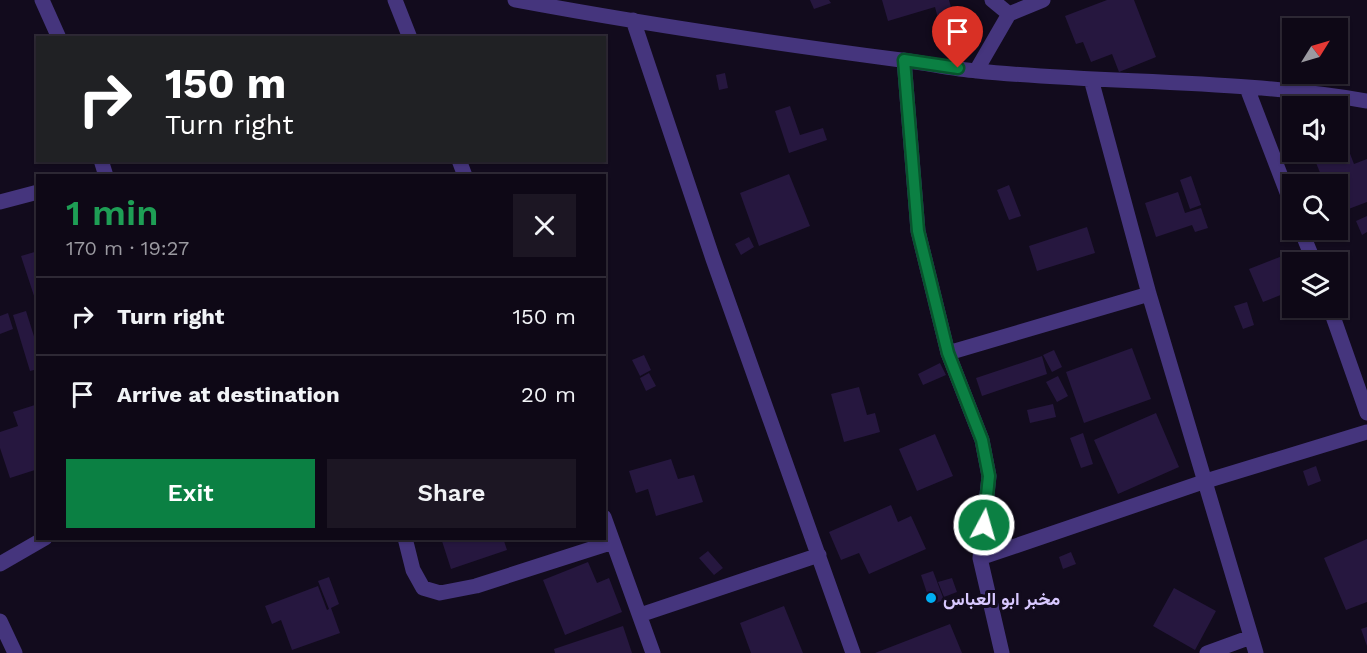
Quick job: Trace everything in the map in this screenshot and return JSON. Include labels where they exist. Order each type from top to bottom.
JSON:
[{"type":"street","points":[[42,0],[58,36]]},
{"type":"street","points":[[395,0],[409,36]]},
{"type":"street","points":[[515,0],[596,7],[633,20],[803,48],[976,71],[1247,88],[1367,100]]},
{"type":"street","points":[[992,0],[1009,14]]},
{"type":"street","points":[[976,71],[1009,14],[1043,0]]},
{"type":"street","points":[[633,20],[713,259],[853,653]]},
{"type":"street","points":[[904,60],[918,231],[948,353],[982,440],[989,476],[980,558],[1002,653]]},
{"type":"street","points":[[1091,79],[1149,294],[1256,653]]},
{"type":"street","points":[[1247,88],[1282,179]]},
{"type":"street","points":[[0,202],[36,193]]},
{"type":"street","points":[[948,353],[1149,294]]},
{"type":"street","points":[[1334,318],[1367,413]]},
{"type":"street","points":[[980,558],[1206,481],[1367,432]]},
{"type":"street","points":[[606,523],[653,653]]},
{"type":"street","points":[[0,564],[42,540]]},
{"type":"street","points":[[406,540],[413,570],[423,588],[440,593],[476,586],[613,542]]},
{"type":"street","points":[[640,615],[819,555]]},
{"type":"street","points":[[0,621],[15,653]]},
{"type":"street","points":[[1207,653],[1251,637]]},
{"type":"building","points":[[810,0],[829,0],[831,3],[814,9]]},
{"type":"building","points":[[882,0],[949,0],[956,25],[941,30],[935,7],[888,21]]},
{"type":"building","points":[[1107,0],[1134,0],[1156,57],[1119,72],[1112,54],[1091,62],[1083,42],[1076,44],[1065,16]]},
{"type":"building","points":[[725,73],[728,88],[719,90],[716,75]]},
{"type":"building","points":[[790,106],[800,135],[823,128],[827,140],[789,153],[775,111]]},
{"type":"building","points":[[1348,149],[1354,164],[1367,159],[1367,202],[1348,209],[1348,174],[1321,174],[1316,162],[1348,162]]},
{"type":"building","points":[[789,174],[810,226],[759,246],[740,193]]},
{"type":"building","points":[[1191,176],[1201,205],[1190,209],[1180,180]]},
{"type":"building","points":[[1009,185],[1021,216],[1009,220],[997,190]]},
{"type":"building","points":[[1178,192],[1185,213],[1201,208],[1208,228],[1195,232],[1192,225],[1156,237],[1145,203]]},
{"type":"building","points":[[1367,216],[1367,232],[1362,235],[1356,221]]},
{"type":"building","points":[[1087,227],[1095,253],[1037,271],[1029,246]]},
{"type":"building","points":[[749,237],[754,247],[741,255],[735,244]]},
{"type":"building","points":[[36,252],[36,302],[21,256]]},
{"type":"building","points":[[1282,256],[1282,294],[1263,302],[1249,269]]},
{"type":"building","points":[[1247,302],[1254,325],[1243,329],[1234,306]]},
{"type":"building","points":[[26,311],[36,343],[36,370],[30,371],[13,315]]},
{"type":"building","points":[[8,313],[13,329],[0,334],[0,316]]},
{"type":"building","points":[[1132,348],[1151,399],[1084,423],[1066,372]]},
{"type":"building","points":[[1054,350],[1062,367],[1052,372],[1043,355]]},
{"type":"building","points":[[644,355],[651,370],[640,376],[632,360]]},
{"type":"building","points":[[1042,356],[1047,374],[982,396],[976,378]]},
{"type":"building","points":[[940,363],[946,375],[923,385],[918,374]]},
{"type":"building","points":[[649,373],[656,386],[646,391],[640,378]]},
{"type":"building","points":[[1058,376],[1068,396],[1057,402],[1046,382]]},
{"type":"building","points":[[859,387],[867,415],[875,413],[880,432],[844,442],[831,394]]},
{"type":"building","points":[[1053,404],[1056,417],[1030,423],[1027,410]]},
{"type":"building","points":[[36,405],[36,470],[10,478],[0,448],[0,432],[18,426],[13,412]]},
{"type":"building","points":[[1156,413],[1179,467],[1118,494],[1094,440]]},
{"type":"building","points":[[1083,433],[1093,464],[1081,468],[1070,438]]},
{"type":"building","points":[[935,434],[953,476],[917,491],[899,449]]},
{"type":"building","points":[[671,459],[678,479],[694,475],[703,502],[656,516],[648,489],[636,493],[629,471]]},
{"type":"building","points":[[1316,466],[1321,481],[1308,486],[1303,471]]},
{"type":"building","points":[[891,505],[898,522],[911,516],[926,549],[869,574],[859,553],[841,560],[829,532]]},
{"type":"building","points":[[1367,539],[1367,602],[1346,610],[1324,558]]},
{"type":"building","points":[[442,540],[504,540],[507,550],[451,569]]},
{"type":"building","points":[[708,551],[723,568],[714,575],[699,558]]},
{"type":"building","points":[[1071,552],[1076,564],[1063,569],[1059,557]]},
{"type":"building","points":[[588,562],[597,583],[609,578],[622,612],[565,635],[543,580]]},
{"type":"building","points":[[933,571],[944,600],[931,605],[921,575]]},
{"type":"building","points":[[329,577],[339,604],[331,608],[340,633],[292,650],[281,620],[272,624],[265,606],[318,586],[327,610],[329,609],[318,581]]},
{"type":"building","points":[[952,578],[957,592],[944,597],[938,582]]},
{"type":"building","points":[[1174,588],[1216,611],[1195,650],[1153,626]]},
{"type":"building","points":[[784,606],[803,653],[751,653],[740,623]]},
{"type":"building","points":[[950,624],[962,653],[875,653]]},
{"type":"building","points":[[623,626],[632,653],[555,653],[554,649]]},
{"type":"building","points":[[1367,627],[1367,646],[1361,629]]},
{"type":"place","name":"مخبر ابو العباس","points":[[931,598]]},
{"type":"route","points":[[958,68],[904,60],[918,231],[948,353],[982,440],[989,476],[984,525]]}]
